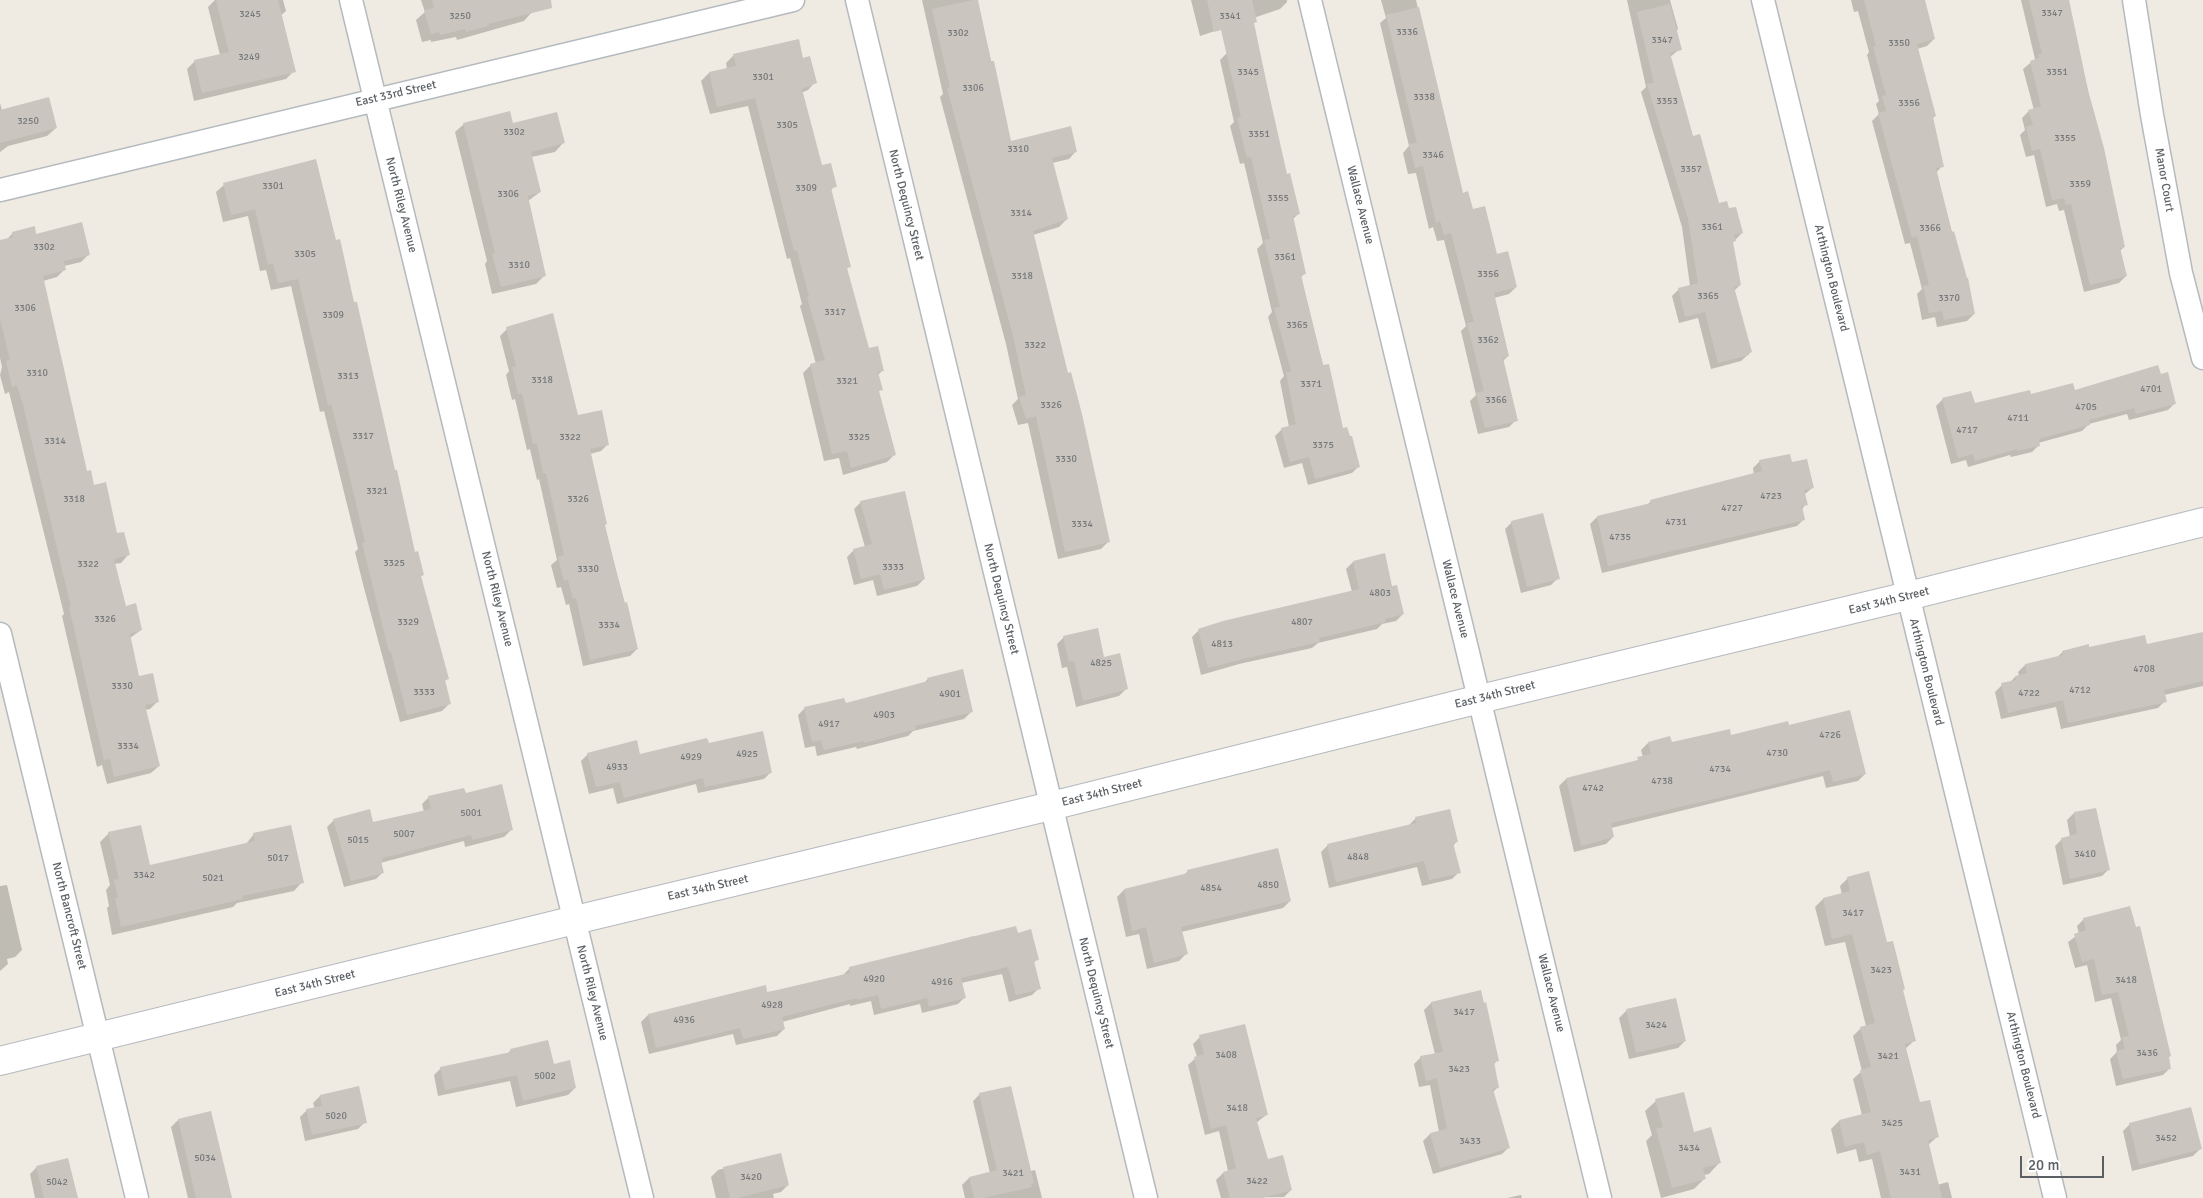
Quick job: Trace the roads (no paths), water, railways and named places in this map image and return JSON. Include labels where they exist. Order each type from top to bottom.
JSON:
[{"type":"main road","name":"East 34th Street","points":[[0,1061],[1051,806],[2203,522]]},
{"type":"street","name":"North Riley Avenue","points":[[351,0],[642,1198]]},
{"type":"street","name":"East 33rd Street","points":[[0,190],[793,0]]},
{"type":"street","name":"North Dequincy Street","points":[[857,0],[1146,1198]]},
{"type":"street","name":"Wallace Avenue","points":[[1310,0],[1600,1198]]},
{"type":"street","name":"Arthington Boulevard","points":[[1763,0],[2055,1198]]},
{"type":"street","name":"Manor Court","points":[[2134,0],[2152,115],[2180,263],[2203,358]]},
{"type":"street","name":"North Bancroft Street","points":[[0,634],[137,1198]]}]
